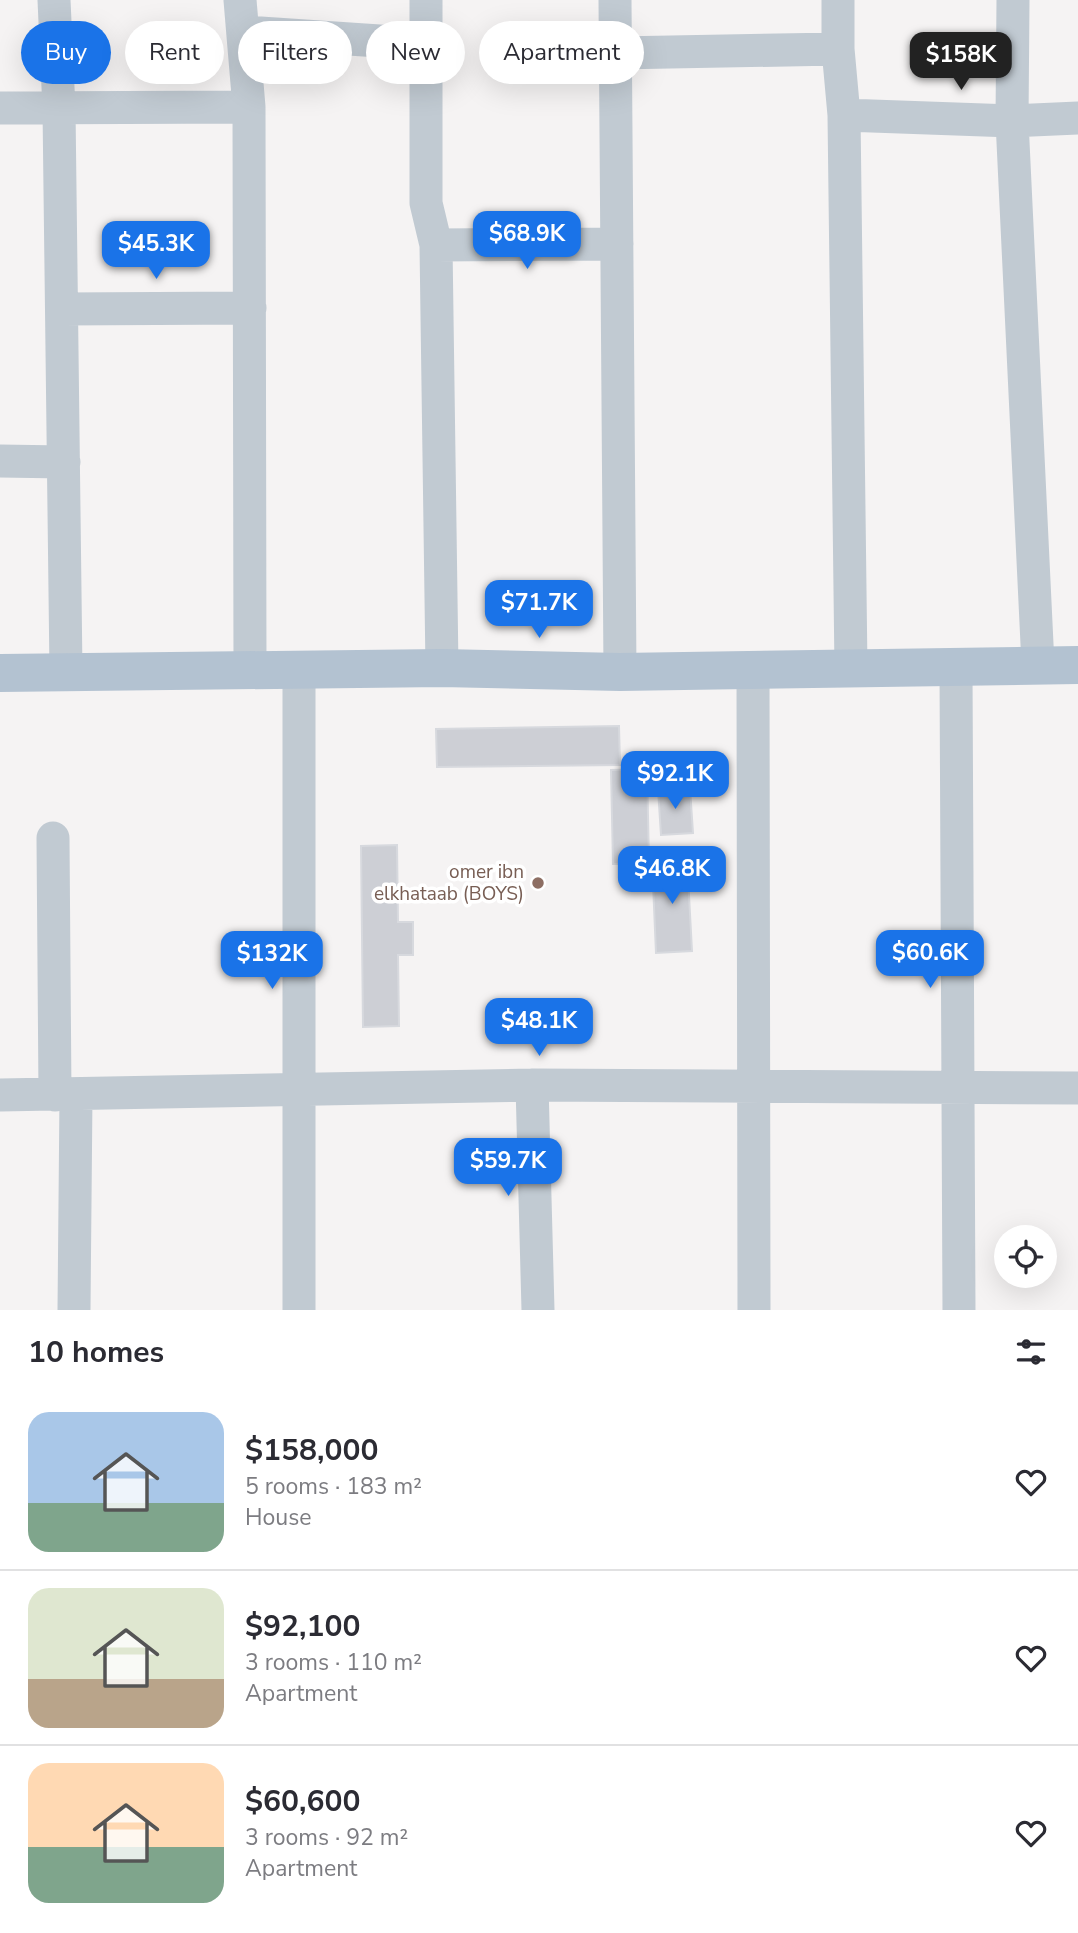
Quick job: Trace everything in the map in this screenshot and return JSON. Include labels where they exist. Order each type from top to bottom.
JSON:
[{"type":"main road","points":[[0,673],[442,668],[620,672],[956,669],[1078,665]]},
{"type":"street","points":[[54,0],[60,108],[66,672]]},
{"type":"street","points":[[425,21],[426,0]]},
{"type":"street","points":[[615,0],[616,21]]},
{"type":"street","points":[[838,0],[838,49],[844,115],[850,669]]},
{"type":"street","points":[[1013,0],[1013,121],[1038,665]]},
{"type":"street","points":[[250,672],[249,107],[243,16],[366,35]]},
{"type":"street","points":[[644,53],[838,49]]},
{"type":"street","points":[[425,84],[426,203],[436,245],[442,668]]},
{"type":"street","points":[[617,84],[620,672]]},
{"type":"street","points":[[0,108],[249,107]]},
{"type":"street","points":[[844,115],[1013,121],[1078,118]]},
{"type":"street","points":[[436,245],[617,244]]},
{"type":"street","points":[[62,309],[250,308]]},
{"type":"street","points":[[0,461],[64,462]]},
{"type":"street","points":[[753,669],[754,1310]]},
{"type":"street","points":[[956,669],[959,1310]]},
{"type":"street","points":[[299,671],[299,1310]]},
{"type":"street","points":[[53,838],[74,1310]]},
{"type":"street","points":[[532,1085],[538,1310]]},
{"type":"street","points":[[0,1094],[66,1095],[532,1085],[1078,1088]]},
{"type":"building","points":[[619,726],[620,765],[437,767],[436,729]]},
{"type":"building","points":[[647,769],[649,863],[613,864],[611,770]]},
{"type":"building","points":[[690,788],[693,833],[661,835],[658,789]]},
{"type":"building","points":[[397,845],[398,922],[413,922],[413,955],[398,955],[399,1026],[363,1027],[361,846]]},
{"type":"building","points":[[687,858],[692,951],[656,953],[652,860]]},
{"type":"place","name":"omer ibn elkhataab (BOYS)","points":[[538,883]]}]
